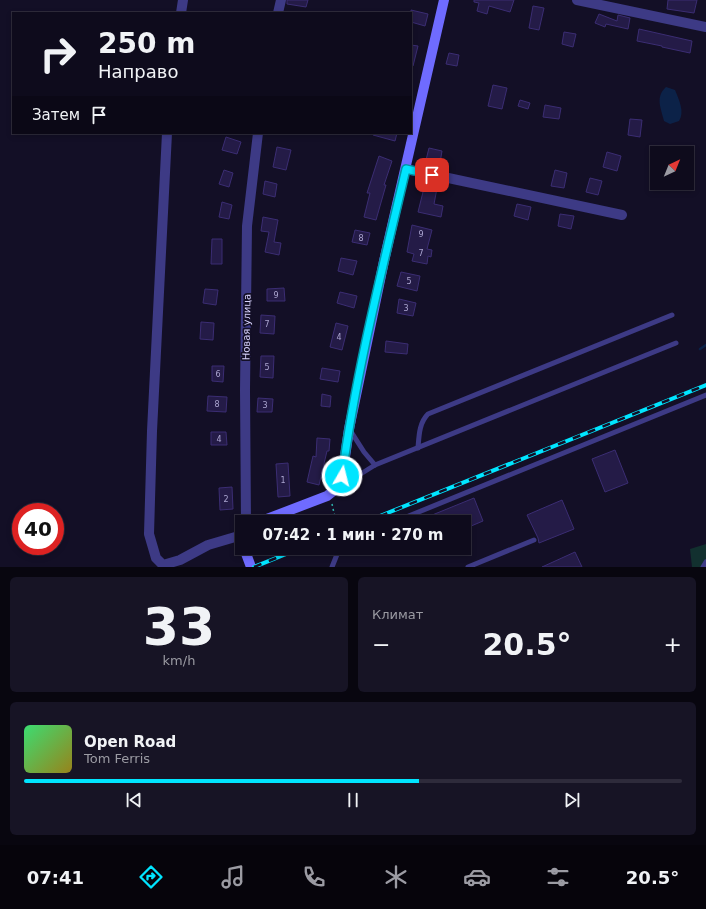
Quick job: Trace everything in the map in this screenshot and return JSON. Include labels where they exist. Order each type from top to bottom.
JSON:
[{"type":"street","points":[[181,12],[183,0]]},
{"type":"street","points":[[278,12],[281,0]]},
{"type":"street","points":[[278,515],[324,498],[336,489],[342,476],[349,429],[384,261],[444,0]]},
{"type":"street","points":[[577,0],[706,27]]},
{"type":"street","points":[[167,134],[152,431],[149,534],[156,558],[163,565],[180,560],[208,545],[235,537]]},
{"type":"street","name":"Новая улица","points":[[246,515],[245,390],[247,226],[258,134]]},
{"type":"street","points":[[406,169],[622,215]]},
{"type":"street","points":[[247,555],[251,567]]},
{"type":"lane","points":[[418,448],[420,426],[428,414],[672,315]]},
{"type":"lane","points":[[336,489],[374,465],[676,343]]},
{"type":"lane","points":[[411,515],[706,395]]},
{"type":"lane","points":[[349,429],[374,465]]},
{"type":"lane","points":[[468,567],[534,540]]},
{"type":"lane","points":[[332,567],[337,555]]},
{"type":"lane","points":[[703,567],[706,562]]},
{"type":"path","points":[[334,515],[331,504],[336,489]]},
{"type":"green space","points":[[706,544],[706,567],[692,567],[690,549]]},
{"type":"water","points":[[666,87],[675,90],[680,102],[681,110],[681,117],[679,121],[670,124],[664,121],[660,107],[661,95]]},
{"type":"building","points":[[287,0],[308,0],[306,7],[287,4]]},
{"type":"building","points":[[474,0],[514,0],[510,12],[489,6],[487,14],[477,11],[479,3],[474,2]]},
{"type":"building","points":[[668,0],[697,0],[694,13],[667,9]]},
{"type":"building","points":[[533,6],[544,8],[539,30],[529,28]]},
{"type":"building","points":[[411,10],[428,14],[425,26],[412,22]]},
{"type":"building","points":[[599,14],[617,21],[618,15],[630,18],[628,29],[606,24],[605,27],[595,23]]},
{"type":"building","points":[[639,29],[692,41],[690,53],[637,41]]},
{"type":"building","points":[[564,32],[576,34],[573,47],[562,44]]},
{"type":"building","points":[[412,45],[418,46],[412,66]]},
{"type":"building","points":[[449,53],[459,55],[457,66],[446,64]]},
{"type":"building","points":[[493,85],[507,88],[502,109],[488,106]]},
{"type":"building","points":[[520,100],[530,103],[528,109],[518,106]]},
{"type":"building","points":[[545,105],[561,108],[559,119],[543,117]]},
{"type":"building","points":[[630,119],[642,120],[640,137],[628,135]]},
{"type":"building","points":[[374,134],[397,134],[395,141]]},
{"type":"building","points":[[226,137],[241,142],[237,154],[222,150]]},
{"type":"building","points":[[277,147],[291,150],[286,170],[273,167]]},
{"type":"building","points":[[429,148],[442,151],[440,163],[426,160]]},
{"type":"building","points":[[607,152],[621,156],[617,171],[603,167]]},
{"type":"building","points":[[379,156],[392,161],[384,185],[386,185],[376,220],[364,217],[370,193],[367,193]]},
{"type":"building","points":[[224,170],[233,173],[229,187],[219,184]]},
{"type":"building","points":[[555,170],[567,173],[564,188],[551,186]]},
{"type":"building","points":[[590,178],[602,181],[598,195],[586,192]]},
{"type":"building","points":[[423,179],[438,183],[434,204],[443,206],[441,217],[418,212],[423,192],[420,191]]},
{"type":"building","points":[[265,181],[277,184],[275,197],[263,194]]},
{"type":"building","points":[[222,202],[232,205],[229,219],[219,217]]},
{"type":"building","points":[[517,204],[531,207],[528,220],[514,216]]},
{"type":"building","points":[[560,214],[574,216],[571,229],[558,226]]},
{"type":"building","points":[[263,217],[278,220],[274,242],[281,243],[279,255],[265,252],[269,232],[261,231]]},
{"type":"building","points":[[412,225],[432,230],[427,249],[432,250],[431,257],[428,256],[427,264],[412,261],[414,254],[407,252]]},
{"type":"building","points":[[355,230],[370,233],[367,245],[352,242]]},
{"type":"building","points":[[212,239],[222,239],[222,264],[211,264]]},
{"type":"building","points":[[341,258],[357,261],[353,275],[338,271]]},
{"type":"building","points":[[401,272],[420,276],[417,291],[397,286]]},
{"type":"building","points":[[284,288],[285,301],[267,301],[267,289]]},
{"type":"building","points":[[205,289],[218,290],[216,305],[203,303]]},
{"type":"building","points":[[340,292],[357,296],[354,308],[337,303]]},
{"type":"building","points":[[399,299],[416,303],[413,316],[397,313]]},
{"type":"building","points":[[261,315],[275,316],[274,334],[260,333]]},
{"type":"building","points":[[201,322],[214,323],[213,340],[200,339]]},
{"type":"building","points":[[336,323],[348,326],[342,350],[330,347]]},
{"type":"building","points":[[386,341],[408,344],[407,354],[385,352]]},
{"type":"building","points":[[261,356],[274,356],[273,378],[260,377]]},
{"type":"building","points":[[212,366],[224,366],[223,382],[212,381]]},
{"type":"building","points":[[322,368],[340,371],[338,382],[320,379]]},
{"type":"building","points":[[322,394],[331,396],[330,407],[321,406]]},
{"type":"building","points":[[208,396],[227,397],[226,412],[207,411]]},
{"type":"building","points":[[258,398],[273,399],[272,412],[257,412]]},
{"type":"building","points":[[211,432],[226,432],[227,445],[211,445]]},
{"type":"building","points":[[317,438],[330,439],[329,451],[327,451],[319,485],[307,482],[313,456],[316,457]]},
{"type":"building","points":[[615,450],[628,483],[605,492],[592,459]]},
{"type":"building","points":[[288,463],[290,496],[278,497],[276,464]]},
{"type":"building","points":[[232,487],[233,509],[220,510],[219,488]]},
{"type":"building","points":[[474,498],[483,521],[471,526],[471,515],[432,515]]},
{"type":"building","points":[[562,500],[574,529],[539,543],[527,515]]},
{"type":"building","points":[[575,552],[582,567],[542,567]]},
{"type":"waterway","points":[[700,349],[706,345]]},
{"type":"railway","points":[[382,515],[706,385]]},
{"type":"railway","points":[[254,567],[284,555]]},
{"type":"route","points":[[342,476],[349,429],[384,261],[406,169],[432,175]]}]
